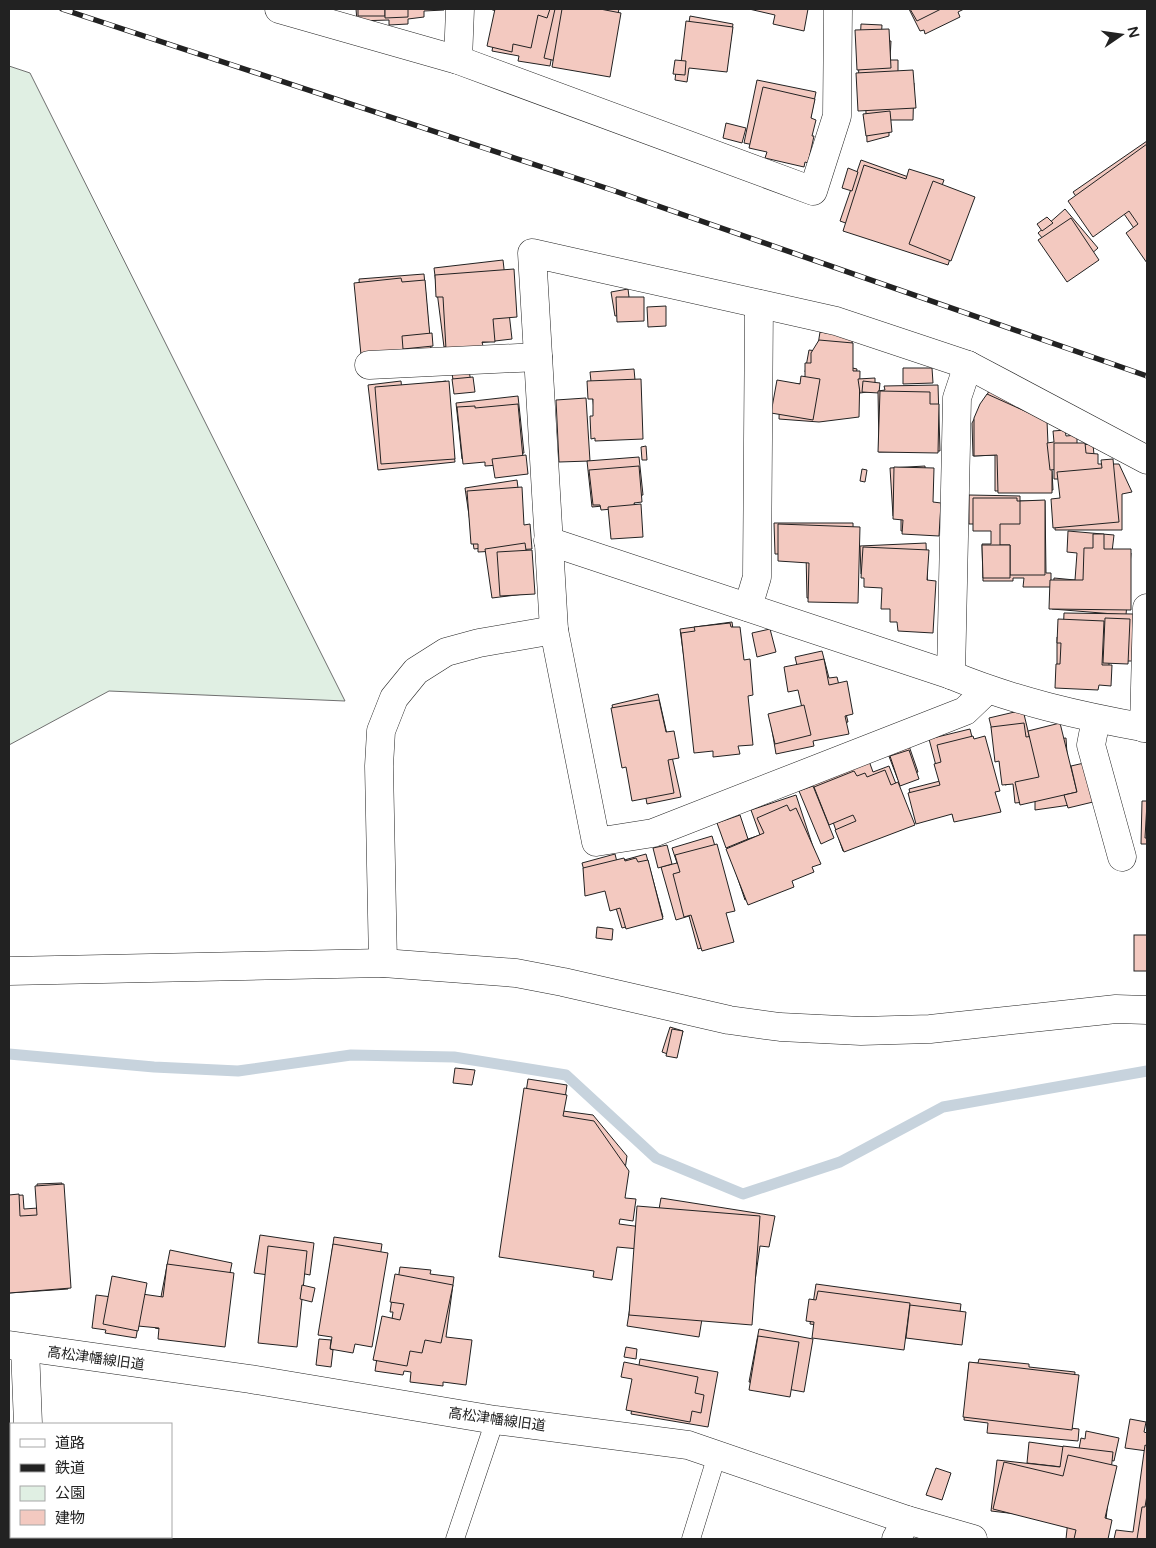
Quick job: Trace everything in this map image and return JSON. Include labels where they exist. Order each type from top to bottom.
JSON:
[{"type":"street","points":[[279,9],[458,60],[813,191],[836,116],[838,9]]},
{"type":"street","points":[[458,60],[460,9]]},
{"type":"street","points":[[987,690],[964,710],[653,833],[596,842],[554,630],[532,253],[836,322],[968,365],[1147,460]]},
{"type":"street","points":[[748,607],[757,577],[759,304]]},
{"type":"street","points":[[369,365],[538,357]]},
{"type":"street","points":[[951,675],[957,398],[968,365]]},
{"type":"street","points":[[548,541],[951,675],[987,690],[1096,719],[1146,728],[1147,608]]},
{"type":"street","points":[[383,963],[379,766],[381,731],[394,698],[416,671],[446,652],[479,643],[554,630]]},
{"type":"street","points":[[1096,719],[1091,745],[1122,857]]},
{"type":"street","points":[[9,971],[383,963],[516,973],[729,1020],[780,1027],[861,1031],[930,1029],[1116,1009],[1147,1010]]},
{"type":"street","points":[[17,1346],[28,1423]]},
{"type":"street","name":"高松津幡線旧道","points":[[17,1346],[250,1379],[496,1420],[688,1445],[902,1529],[973,1539]]},
{"type":"lane","points":[[455,1539],[496,1420]]},
{"type":"lane","points":[[691,1539],[717,1455]]},
{"type":"green space","points":[[9,66],[30,73],[345,701],[109,691],[9,745]]},
{"type":"building","points":[[356,9],[444,10],[424,11],[424,17],[408,19],[408,24],[389,25],[389,20],[357,21]]},
{"type":"building","points":[[358,9],[385,9],[385,16],[358,16]]},
{"type":"building","points":[[385,9],[408,9],[408,17],[385,18]]},
{"type":"building","points":[[490,9],[560,9],[550,66],[518,61],[519,56],[492,51],[499,12]]},
{"type":"building","points":[[495,9],[550,9],[547,18],[538,15],[531,48],[513,44],[512,52],[487,46]]},
{"type":"building","points":[[555,9],[619,9],[605,73],[544,58]]},
{"type":"building","points":[[562,9],[600,9],[621,13],[610,77],[552,67]]},
{"type":"building","points":[[749,9],[808,9],[804,31],[773,24],[775,15]]},
{"type":"building","points":[[909,9],[964,9],[958,12],[960,17],[925,34],[924,30],[920,31]]},
{"type":"building","points":[[910,9],[941,9],[917,21]]},
{"type":"building","points":[[690,16],[733,24],[727,66],[683,59]]},
{"type":"building","points":[[686,21],[733,27],[727,72],[689,68],[687,82],[675,80],[677,62],[681,63]]},
{"type":"building","points":[[861,24],[882,25],[881,41],[891,41],[890,60],[898,60],[898,83],[914,83],[913,120],[889,120],[889,136],[867,142],[865,85],[858,85]]},
{"type":"building","points":[[889,29],[891,68],[857,70],[855,30]]},
{"type":"building","points":[[675,60],[686,61],[685,75],[673,74]]},
{"type":"building","points":[[913,70],[916,108],[858,111],[856,73]]},
{"type":"building","points":[[757,80],[816,92],[803,155],[744,143]]},
{"type":"building","points":[[763,87],[815,99],[811,118],[816,120],[812,136],[814,136],[808,163],[805,162],[804,167],[765,158],[767,152],[749,148]]},
{"type":"building","points":[[890,111],[892,132],[866,136],[863,114]]},
{"type":"building","points":[[726,123],[746,128],[742,143],[723,138]]},
{"type":"building","points":[[1147,141],[1147,247],[1122,211],[1098,228],[1073,192]]},
{"type":"building","points":[[1147,144],[1147,263],[1126,233],[1138,224],[1129,211],[1093,237],[1068,201]]},
{"type":"building","points":[[861,160],[928,184],[906,245],[840,221]]},
{"type":"building","points":[[864,165],[906,179],[909,169],[944,180],[940,191],[969,200],[948,265],[843,231]]},
{"type":"building","points":[[848,168],[858,172],[852,191],[842,188]]},
{"type":"building","points":[[933,181],[975,197],[951,261],[909,244]]},
{"type":"building","points":[[1065,209],[1098,248],[1071,272],[1038,233]]},
{"type":"building","points":[[1047,217],[1053,223],[1042,231],[1037,224]]},
{"type":"building","points":[[1071,218],[1099,260],[1067,282],[1038,240]]},
{"type":"building","points":[[503,260],[512,339],[444,347],[434,268]]},
{"type":"building","points":[[514,269],[517,317],[493,319],[495,342],[482,342],[483,346],[446,349],[443,297],[436,297],[435,275]]},
{"type":"building","points":[[424,274],[429,331],[393,334],[394,346],[364,349],[359,279]]},
{"type":"building","points":[[401,278],[402,282],[425,280],[431,349],[361,355],[354,283]]},
{"type":"building","points":[[628,289],[631,313],[615,316],[611,292]]},
{"type":"building","points":[[616,297],[644,297],[644,321],[617,322]]},
{"type":"building","points":[[666,306],[666,326],[648,327],[647,307]]},
{"type":"building","points":[[820,332],[853,337],[848,367],[857,369],[850,415],[815,410],[821,375],[805,372],[809,350],[817,351]]},
{"type":"building","points":[[432,333],[433,346],[403,349],[402,336]]},
{"type":"building","points":[[819,340],[853,343],[853,371],[860,371],[859,417],[819,422],[779,419],[780,383],[805,384],[805,363],[811,363],[811,353]]},
{"type":"building","points":[[903,368],[932,368],[933,383],[903,384]]},
{"type":"building","points":[[634,369],[639,424],[596,429],[590,372]]},
{"type":"building","points":[[469,371],[472,387],[455,390],[452,374]]},
{"type":"building","points":[[801,376],[820,379],[813,420],[771,413],[777,380],[800,384]]},
{"type":"building","points":[[473,377],[475,392],[454,394],[452,379]]},
{"type":"building","points":[[875,378],[875,391],[860,393],[858,379]]},
{"type":"building","points":[[641,379],[643,439],[595,441],[595,438],[591,439],[590,416],[593,416],[593,399],[588,399],[587,381]]},
{"type":"building","points":[[401,381],[402,391],[414,389],[414,385],[446,381],[455,462],[378,470],[368,385]]},
{"type":"building","points":[[449,381],[455,459],[381,464],[375,387]]},
{"type":"building","points":[[863,381],[880,383],[879,393],[862,392]]},
{"type":"building","points":[[938,385],[940,451],[879,452],[878,391],[885,390],[884,386]]},
{"type":"building","points":[[880,391],[930,392],[930,404],[939,404],[938,453],[878,452]]},
{"type":"building","points":[[989,391],[1045,421],[1046,471],[1052,471],[1053,490],[995,491],[995,455],[973,456],[972,423]]},
{"type":"building","points":[[987,394],[1047,421],[1048,444],[1052,444],[1052,493],[998,493],[997,455],[974,456],[974,418]]},
{"type":"building","points":[[518,396],[524,453],[462,459],[456,403]]},
{"type":"building","points":[[586,398],[590,461],[559,462],[556,400]]},
{"type":"building","points":[[518,404],[523,458],[498,460],[499,465],[485,466],[485,462],[463,464],[457,407],[475,406],[475,408]]},
{"type":"building","points":[[1065,430],[1066,436],[1077,435],[1077,445],[1093,444],[1095,466],[1050,470],[1047,443],[1054,442],[1053,431]]},
{"type":"building","points":[[1054,443],[1085,443],[1086,453],[1098,454],[1098,464],[1119,464],[1132,492],[1122,494],[1122,530],[1055,530],[1056,503],[1073,503],[1073,479],[1054,479]]},
{"type":"building","points":[[646,446],[647,460],[642,460],[641,447]]},
{"type":"building","points":[[526,455],[528,474],[495,478],[492,459]]},
{"type":"building","points":[[639,457],[643,495],[634,496],[635,503],[592,507],[587,461]]},
{"type":"building","points":[[1113,459],[1119,522],[1053,528],[1051,499],[1060,498],[1057,472],[1102,468],[1101,460]]},
{"type":"building","points":[[639,466],[642,502],[634,503],[635,507],[601,510],[600,505],[593,505],[589,470]]},
{"type":"building","points":[[925,466],[927,512],[931,512],[932,530],[901,531],[901,516],[893,516],[890,468]]},
{"type":"building","points":[[894,467],[934,468],[933,502],[941,503],[939,536],[902,534],[903,520],[893,519]]},
{"type":"building","points":[[862,469],[867,470],[865,482],[860,481]]},
{"type":"building","points":[[517,480],[525,543],[474,549],[465,488]]},
{"type":"building","points":[[522,487],[524,525],[530,524],[532,549],[478,552],[478,544],[471,544],[467,491]]},
{"type":"building","points":[[969,495],[1020,496],[1020,524],[969,524]]},
{"type":"building","points":[[973,498],[1017,498],[1017,501],[1045,501],[1046,573],[1051,573],[1051,587],[1023,587],[1024,578],[1013,578],[1013,581],[983,581],[982,544],[991,544],[991,531],[973,531]]},
{"type":"building","points":[[1045,500],[1045,575],[1010,575],[1010,545],[1000,545],[1000,524],[1020,524],[1020,501]]},
{"type":"building","points":[[641,504],[643,537],[611,539],[608,507]]},
{"type":"building","points":[[774,523],[853,523],[854,598],[807,598],[806,554],[775,554]]},
{"type":"building","points":[[778,524],[860,527],[858,603],[808,602],[809,563],[778,561]]},
{"type":"building","points":[[1068,531],[1114,535],[1112,552],[1131,553],[1126,615],[1052,609],[1054,578],[1075,580],[1077,553],[1067,552]]},
{"type":"building","points":[[1093,534],[1104,534],[1104,549],[1131,549],[1131,610],[1049,609],[1050,580],[1083,580],[1084,548],[1093,548]]},
{"type":"building","points":[[525,543],[532,593],[492,598],[485,549]]},
{"type":"building","points":[[926,543],[929,625],[899,626],[899,616],[892,616],[891,573],[861,574],[860,546]]},
{"type":"building","points":[[982,545],[1010,545],[1010,578],[983,578]]},
{"type":"building","points":[[863,547],[929,550],[927,580],[936,581],[933,633],[898,631],[897,622],[890,622],[890,609],[881,609],[882,588],[864,587],[864,578],[861,578]]},
{"type":"building","points":[[532,550],[535,594],[500,596],[497,552]]},
{"type":"building","points":[[1064,613],[1133,614],[1132,661],[1109,661],[1109,684],[1057,682],[1057,637],[1063,637]]},
{"type":"building","points":[[1105,618],[1130,619],[1128,664],[1103,663]]},
{"type":"building","points":[[1058,619],[1104,621],[1102,665],[1112,665],[1111,686],[1099,685],[1098,690],[1055,688],[1056,664],[1060,664],[1061,643],[1057,643]]},
{"type":"building","points":[[732,622],[748,738],[696,745],[680,629]]},
{"type":"building","points":[[730,623],[731,627],[740,627],[744,660],[750,659],[753,695],[748,696],[753,745],[738,746],[740,754],[713,757],[713,751],[694,753],[681,633],[695,631],[694,627]]},
{"type":"building","points":[[770,629],[776,652],[757,657],[752,633]]},
{"type":"building","points":[[822,651],[829,678],[837,677],[848,722],[821,728],[816,709],[808,711],[795,657]]},
{"type":"building","points":[[824,659],[829,685],[847,681],[853,714],[845,716],[849,734],[813,741],[814,746],[776,754],[771,724],[804,717],[798,690],[788,692],[784,667]]},
{"type":"building","points":[[658,694],[681,797],[647,804],[645,793],[634,796],[612,705]]},
{"type":"building","points":[[659,700],[666,732],[674,731],[679,758],[668,760],[674,793],[632,801],[626,767],[622,768],[611,708]]},
{"type":"building","points":[[804,705],[811,735],[775,744],[768,714]]},
{"type":"building","points":[[1023,710],[1039,777],[1005,785],[989,718]]},
{"type":"building","points":[[1024,723],[1026,737],[1056,733],[1057,739],[1066,738],[1068,770],[1080,768],[1084,803],[1035,810],[1035,801],[1015,803],[1013,784],[1002,785],[999,761],[995,762],[991,727]]},
{"type":"building","points":[[1060,723],[1077,792],[1020,805],[1015,782],[1039,777],[1028,731]]},
{"type":"building","points":[[970,729],[986,793],[994,790],[998,809],[954,820],[951,809],[916,817],[909,789],[940,781],[929,739]]},
{"type":"building","points":[[973,736],[974,739],[985,736],[1000,791],[995,792],[1001,812],[954,822],[952,814],[916,824],[908,793],[940,785],[934,764],[941,762],[937,745]]},
{"type":"building","points":[[908,743],[918,772],[898,780],[887,751]]},
{"type":"building","points":[[909,750],[919,779],[900,786],[890,756]]},
{"type":"building","points":[[869,761],[873,772],[889,766],[912,825],[843,851],[831,816],[824,819],[810,783]]},
{"type":"building","points":[[1084,763],[1093,802],[1068,808],[1064,795],[1077,792],[1071,766]]},
{"type":"building","points":[[885,770],[891,785],[898,782],[915,825],[844,852],[835,830],[856,821],[853,815],[829,825],[814,787],[854,771],[857,776],[865,773],[867,777]]},
{"type":"building","points":[[813,786],[834,838],[821,844],[799,791]]},
{"type":"building","points":[[796,795],[817,859],[786,869],[791,885],[745,900],[727,846],[760,835],[751,810]]},
{"type":"building","points":[[1142,801],[1147,801],[1147,844],[1141,844]]},
{"type":"building","points":[[1147,803],[1147,838],[1145,838]]},
{"type":"building","points":[[787,805],[790,811],[796,808],[821,864],[812,867],[814,872],[792,881],[794,887],[748,905],[726,849],[764,833],[757,818]]},
{"type":"building","points":[[740,815],[748,839],[726,848],[717,823]]},
{"type":"building","points":[[712,836],[734,910],[723,913],[731,939],[698,949],[689,916],[676,920],[661,867],[677,863],[672,848]]},
{"type":"building","points":[[717,844],[735,911],[726,913],[734,942],[702,951],[691,915],[684,917],[673,874],[680,872],[675,855]]},
{"type":"building","points":[[667,845],[672,864],[658,868],[653,848]]},
{"type":"building","points":[[615,854],[617,862],[646,854],[663,917],[622,928],[610,888],[590,894],[582,863]]},
{"type":"building","points":[[624,858],[625,861],[636,858],[638,862],[648,860],[663,919],[626,929],[620,908],[610,911],[605,891],[585,896],[583,868]]},
{"type":"building","points":[[597,927],[613,929],[612,940],[596,938]]},
{"type":"building","points":[[1134,935],[1147,935],[1147,971],[1134,971]]},
{"type":"building","points":[[670,1027],[683,1031],[676,1057],[662,1052]]},
{"type":"building","points":[[672,1029],[683,1031],[677,1058],[666,1056]]},
{"type":"building","points":[[455,1068],[475,1070],[472,1085],[453,1083]]},
{"type":"building","points":[[528,1079],[567,1085],[563,1111],[593,1115],[627,1156],[610,1268],[502,1251]]},
{"type":"building","points":[[524,1088],[567,1095],[563,1116],[594,1121],[629,1171],[625,1198],[636,1199],[633,1221],[620,1219],[619,1224],[642,1227],[639,1249],[617,1247],[612,1280],[593,1277],[594,1271],[499,1257]]},
{"type":"building","points":[[62,1183],[68,1289],[9,1293],[9,1196],[23,1195],[24,1209],[38,1208],[37,1184]]},
{"type":"building","points":[[64,1184],[71,1288],[9,1293],[9,1195],[19,1194],[20,1216],[37,1215],[35,1186]]},
{"type":"building","points":[[661,1198],[775,1216],[769,1247],[760,1246],[749,1323],[714,1317],[715,1309],[704,1307],[699,1337],[627,1326],[645,1214],[658,1215]]},
{"type":"building","points":[[637,1206],[760,1216],[752,1325],[629,1315]]},
{"type":"building","points":[[260,1235],[314,1243],[310,1275],[300,1273],[298,1279],[254,1273]]},
{"type":"building","points":[[334,1237],[382,1244],[368,1338],[321,1330]]},
{"type":"building","points":[[333,1244],[388,1253],[372,1347],[355,1344],[353,1353],[330,1349],[332,1337],[318,1335]]},
{"type":"building","points":[[268,1246],[307,1251],[297,1347],[258,1343]]},
{"type":"building","points":[[170,1250],[232,1263],[216,1341],[155,1328]]},
{"type":"building","points":[[167,1264],[234,1273],[225,1347],[158,1339],[159,1328],[138,1326],[136,1338],[105,1333],[106,1330],[92,1328],[96,1295],[112,1297],[113,1284],[143,1287],[142,1294],[163,1297]]},
{"type":"building","points":[[400,1267],[431,1270],[430,1274],[454,1277],[446,1337],[472,1340],[466,1385],[443,1382],[443,1386],[410,1382],[411,1372],[404,1371],[403,1375],[375,1371],[382,1325],[391,1326],[393,1312],[390,1312],[395,1279],[398,1280]]},
{"type":"building","points":[[395,1274],[453,1285],[441,1343],[425,1340],[422,1353],[410,1351],[407,1366],[373,1360],[382,1316],[400,1320],[404,1304],[390,1302]]},
{"type":"building","points":[[112,1276],[147,1283],[138,1331],[103,1324]]},
{"type":"building","points":[[816,1284],[961,1304],[956,1344],[810,1324]]},
{"type":"building","points":[[302,1285],[315,1288],[312,1302],[300,1299]]},
{"type":"building","points":[[818,1291],[910,1303],[904,1350],[812,1338],[814,1322],[806,1321],[809,1299],[816,1300]]},
{"type":"building","points":[[910,1305],[966,1312],[962,1345],[906,1338]]},
{"type":"building","points":[[759,1329],[813,1339],[804,1392],[749,1382]]},
{"type":"building","points":[[758,1336],[799,1342],[790,1397],[749,1390]]},
{"type":"building","points":[[319,1339],[331,1340],[330,1349],[333,1350],[331,1367],[316,1365]]},
{"type":"building","points":[[626,1347],[637,1349],[636,1359],[624,1357]]},
{"type":"building","points":[[640,1359],[718,1372],[708,1427],[631,1414]]},
{"type":"building","points":[[979,1359],[1029,1364],[1029,1367],[1075,1372],[1070,1428],[1079,1429],[1078,1441],[987,1433],[988,1423],[964,1420],[969,1363],[978,1363]]},
{"type":"building","points":[[624,1362],[698,1377],[695,1393],[704,1395],[701,1413],[692,1411],[690,1422],[626,1410],[632,1379],[621,1377]]},
{"type":"building","points":[[969,1362],[1079,1375],[1072,1430],[963,1417]]},
{"type":"building","points":[[1130,1419],[1146,1422],[1144,1432],[1147,1433],[1147,1451],[1125,1448]]},
{"type":"building","points":[[1086,1431],[1119,1438],[1114,1461],[1078,1454],[1081,1438],[1085,1439]]},
{"type":"building","points":[[1029,1442],[1065,1447],[1062,1467],[1027,1463]]},
{"type":"building","points":[[1145,1445],[1147,1446],[1147,1539],[1114,1539],[1116,1530],[1133,1532]]},
{"type":"building","points":[[1063,1446],[1113,1452],[1104,1539],[1066,1539],[1068,1520],[991,1511],[997,1460],[1060,1467]]},
{"type":"building","points":[[1068,1455],[1117,1466],[1105,1518],[1112,1520],[1108,1539],[1074,1539],[1076,1530],[993,1509],[1004,1462],[1063,1476]]},
{"type":"building","points":[[936,1468],[951,1473],[942,1500],[926,1495]]},
{"type":"building","points":[[1147,1495],[1147,1539],[1137,1539],[1142,1507],[1145,1507]]},
{"type":"waterway","points":[[9,1054],[154,1067],[238,1071],[351,1055],[454,1057],[566,1075],[656,1158],[743,1194],[840,1162],[943,1107],[1147,1071]]},
{"type":"railway","points":[[62,9],[612,190],[1147,376]]}]
